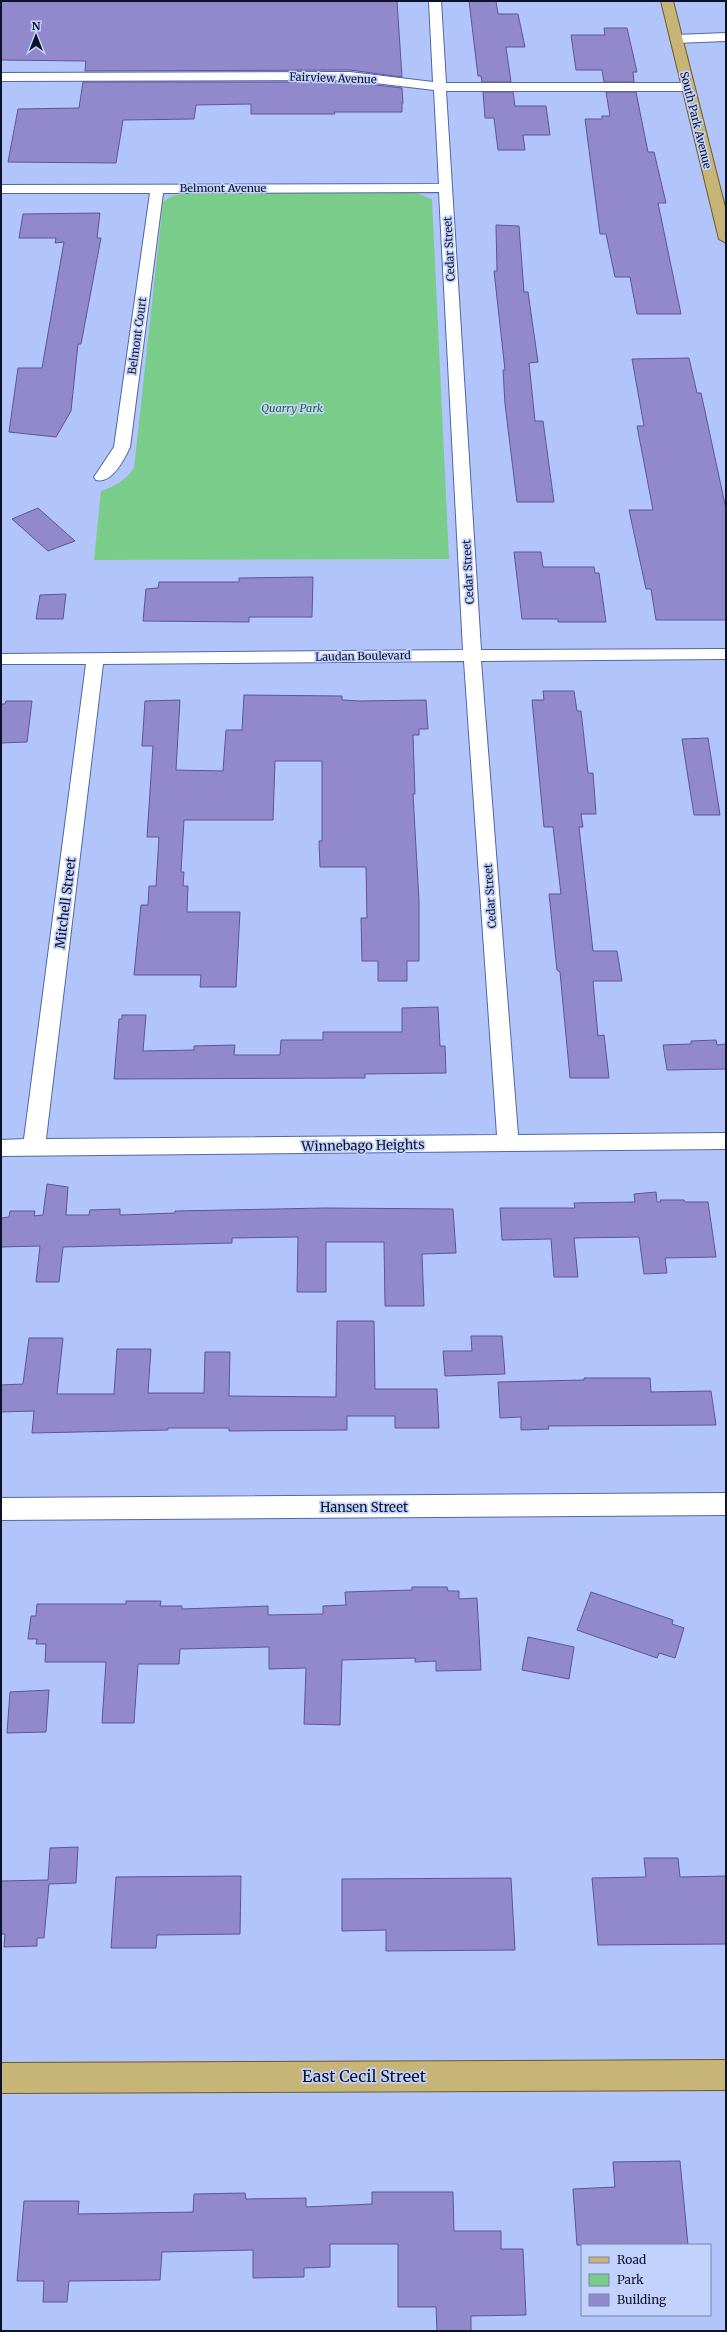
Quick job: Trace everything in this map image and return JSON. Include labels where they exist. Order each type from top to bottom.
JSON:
[{"type":"main road","name":"South Park Avenue","points":[[667,1],[688,87],[721,202],[726,239]]},
{"type":"main road","name":"East Cecil Street","points":[[1,2078],[726,2074]]},
{"type":"street","name":"Cedar Street","points":[[435,1],[472,655],[508,1143]]},
{"type":"street","points":[[676,38],[726,37]]},
{"type":"street","name":"Fairview Avenue","points":[[1,77],[350,76],[440,87],[688,87]]},
{"type":"street","name":"Belmont Court","points":[[102,477],[118,456],[122,447],[157,188]]},
{"type":"street","name":"Belmont Avenue","points":[[1,189],[445,188]]},
{"type":"street","name":"Laudan Boulevard","points":[[1,659],[726,654]]},
{"type":"street","name":"Mitchell Street","points":[[34,1148],[95,659]]},
{"type":"street","name":"Winnebago Heights","points":[[1,1148],[726,1141]]},
{"type":"street","name":"Hansen Street","points":[[1,1509],[726,1504]]},
{"type":"green space","name":"Quarry Park","points":[[187,193],[416,193],[432,199],[449,559],[94,560],[101,491],[120,482],[134,468],[163,202],[172,196]]},
{"type":"building","points":[[1,1],[397,1],[402,77],[350,70],[85,71],[86,61],[1,60]]},
{"type":"building","points":[[469,1],[496,1],[498,14],[518,14],[525,47],[506,47],[511,82],[482,82],[481,76],[478,76]]},
{"type":"building","points":[[604,28],[627,28],[637,72],[633,72],[634,82],[604,82],[602,70],[576,70],[571,35],[605,35]]},
{"type":"building","points":[[83,82],[350,82],[402,88],[403,103],[402,112],[334,112],[335,114],[251,114],[251,104],[196,105],[194,119],[123,120],[116,163],[8,162],[18,109],[79,108]]},
{"type":"building","points":[[483,92],[513,92],[515,106],[546,106],[550,135],[523,135],[525,150],[498,150],[494,118],[485,118]]},
{"type":"building","points":[[606,92],[636,92],[648,152],[654,152],[666,203],[658,203],[681,314],[637,314],[630,277],[615,277],[606,234],[600,234],[585,119],[602,119],[602,116],[610,116]]},
{"type":"building","points":[[100,213],[97,238],[101,238],[81,344],[78,344],[71,411],[56,437],[9,432],[18,368],[42,368],[64,242],[55,243],[56,238],[19,238],[23,214]]},
{"type":"building","points":[[496,225],[519,226],[524,292],[528,292],[538,362],[529,363],[535,421],[543,421],[554,502],[517,502],[505,404],[503,370],[505,370],[494,271],[497,271]]},
{"type":"building","points":[[689,358],[697,393],[701,393],[726,509],[726,620],[656,620],[651,589],[646,589],[629,510],[653,510],[637,426],[644,426],[632,359]]},
{"type":"building","points":[[38,508],[75,541],[48,551],[12,519]]},
{"type":"building","points":[[514,552],[541,552],[543,567],[594,567],[595,573],[599,573],[606,622],[558,622],[558,619],[522,619]]},
{"type":"building","points":[[313,577],[312,617],[249,617],[249,622],[143,621],[146,589],[158,588],[159,582],[239,582],[239,578]]},
{"type":"building","points":[[66,594],[63,619],[36,619],[40,595]]},
{"type":"building","points":[[543,691],[574,691],[577,711],[581,711],[588,773],[593,773],[596,814],[581,814],[583,827],[579,827],[593,951],[617,951],[622,981],[593,981],[598,1036],[604,1035],[609,1078],[570,1078],[560,972],[557,970],[549,894],[561,894],[553,827],[544,827],[532,700],[544,700]]},
{"type":"building","points":[[244,695],[342,696],[342,700],[360,701],[426,700],[428,729],[419,729],[419,735],[413,735],[415,794],[413,794],[419,901],[419,961],[407,961],[407,981],[378,981],[378,961],[362,961],[361,918],[367,918],[366,867],[320,867],[319,841],[322,841],[322,761],[275,761],[273,820],[184,820],[181,872],[184,872],[183,886],[188,886],[187,912],[240,912],[236,987],[200,987],[201,975],[134,975],[141,905],[148,905],[149,886],[156,886],[159,837],[147,837],[153,746],[142,746],[145,701],[180,700],[176,770],[223,771],[226,730],[242,730]]},
{"type":"building","points":[[6,701],[32,701],[27,742],[1,743],[1,704],[5,704]]},
{"type":"building","points":[[708,738],[720,815],[694,815],[682,739]]},
{"type":"building","points":[[438,1007],[440,1046],[445,1046],[446,1073],[365,1074],[365,1078],[114,1079],[119,1019],[122,1019],[122,1015],[146,1015],[143,1051],[194,1050],[194,1046],[235,1045],[234,1055],[280,1055],[281,1040],[323,1040],[323,1032],[402,1032],[402,1008]]},
{"type":"building","points":[[716,1040],[717,1045],[726,1044],[726,1069],[667,1070],[663,1045],[691,1044],[691,1041]]},
{"type":"building","points":[[47,1184],[68,1187],[66,1215],[89,1215],[90,1210],[120,1209],[120,1215],[175,1213],[175,1211],[325,1208],[453,1209],[456,1253],[422,1254],[424,1306],[385,1306],[384,1242],[326,1242],[326,1292],[297,1292],[298,1237],[232,1238],[232,1243],[63,1247],[59,1282],[36,1282],[40,1246],[1,1247],[1,1218],[9,1217],[10,1211],[35,1211],[34,1216],[43,1215]]},
{"type":"building","points":[[656,1192],[657,1202],[661,1202],[660,1200],[684,1200],[685,1202],[708,1202],[716,1257],[665,1258],[667,1273],[644,1274],[639,1237],[574,1238],[578,1277],[554,1277],[551,1239],[502,1240],[500,1208],[575,1208],[574,1203],[635,1202],[634,1194]]},
{"type":"building","points":[[337,1321],[374,1321],[375,1389],[437,1389],[439,1428],[395,1428],[395,1416],[347,1416],[347,1430],[229,1431],[229,1428],[168,1428],[168,1430],[32,1433],[34,1411],[1,1412],[1,1385],[23,1384],[29,1338],[63,1338],[57,1394],[114,1394],[117,1349],[151,1349],[148,1393],[204,1393],[205,1352],[230,1352],[229,1396],[336,1397]]},
{"type":"building","points":[[471,1336],[502,1336],[505,1374],[445,1376],[443,1351],[472,1351]]},
{"type":"building","points":[[584,1378],[650,1378],[651,1392],[711,1391],[716,1425],[548,1426],[549,1429],[521,1430],[521,1417],[500,1418],[498,1382],[584,1380]]},
{"type":"building","points":[[412,1587],[447,1587],[448,1591],[459,1591],[459,1599],[477,1598],[481,1670],[436,1671],[436,1661],[415,1662],[415,1658],[342,1660],[340,1725],[304,1724],[306,1668],[269,1669],[269,1647],[180,1649],[179,1664],[138,1664],[134,1723],[102,1723],[106,1662],[45,1662],[46,1644],[36,1644],[37,1639],[28,1639],[31,1616],[36,1616],[37,1604],[126,1604],[126,1601],[161,1601],[160,1606],[182,1606],[182,1609],[268,1606],[268,1615],[323,1614],[323,1606],[346,1605],[345,1592],[412,1590]]},
{"type":"building","points":[[591,1592],[673,1620],[672,1624],[684,1628],[675,1658],[659,1653],[657,1658],[577,1630]]},
{"type":"building","points":[[528,1637],[574,1647],[569,1679],[522,1670]]},
{"type":"building","points":[[49,1690],[46,1732],[7,1733],[10,1692]]},
{"type":"building","points":[[78,1847],[76,1883],[49,1884],[44,1938],[37,1938],[37,1946],[4,1947],[5,1934],[1,1934],[1,1881],[48,1880],[50,1848]]},
{"type":"building","points":[[644,1858],[678,1858],[680,1877],[726,1876],[726,1944],[598,1945],[592,1878],[646,1877]]},
{"type":"building","points":[[241,1876],[240,1934],[157,1935],[156,1948],[111,1948],[116,1877]]},
{"type":"building","points":[[511,1878],[515,1950],[386,1951],[386,1930],[342,1931],[342,1879]]},
{"type":"building","points":[[680,2161],[688,2244],[577,2245],[573,2189],[615,2187],[613,2162]]},
{"type":"building","points":[[372,2192],[453,2192],[454,2231],[501,2231],[501,2249],[523,2249],[526,2315],[471,2316],[471,2331],[437,2331],[436,2307],[398,2307],[398,2244],[330,2244],[330,2267],[304,2268],[304,2277],[253,2278],[253,2250],[162,2252],[160,2280],[69,2281],[67,2302],[43,2302],[44,2281],[17,2281],[24,2201],[79,2201],[78,2214],[193,2212],[194,2194],[245,2193],[246,2199],[306,2198],[306,2207],[372,2204]]}]
